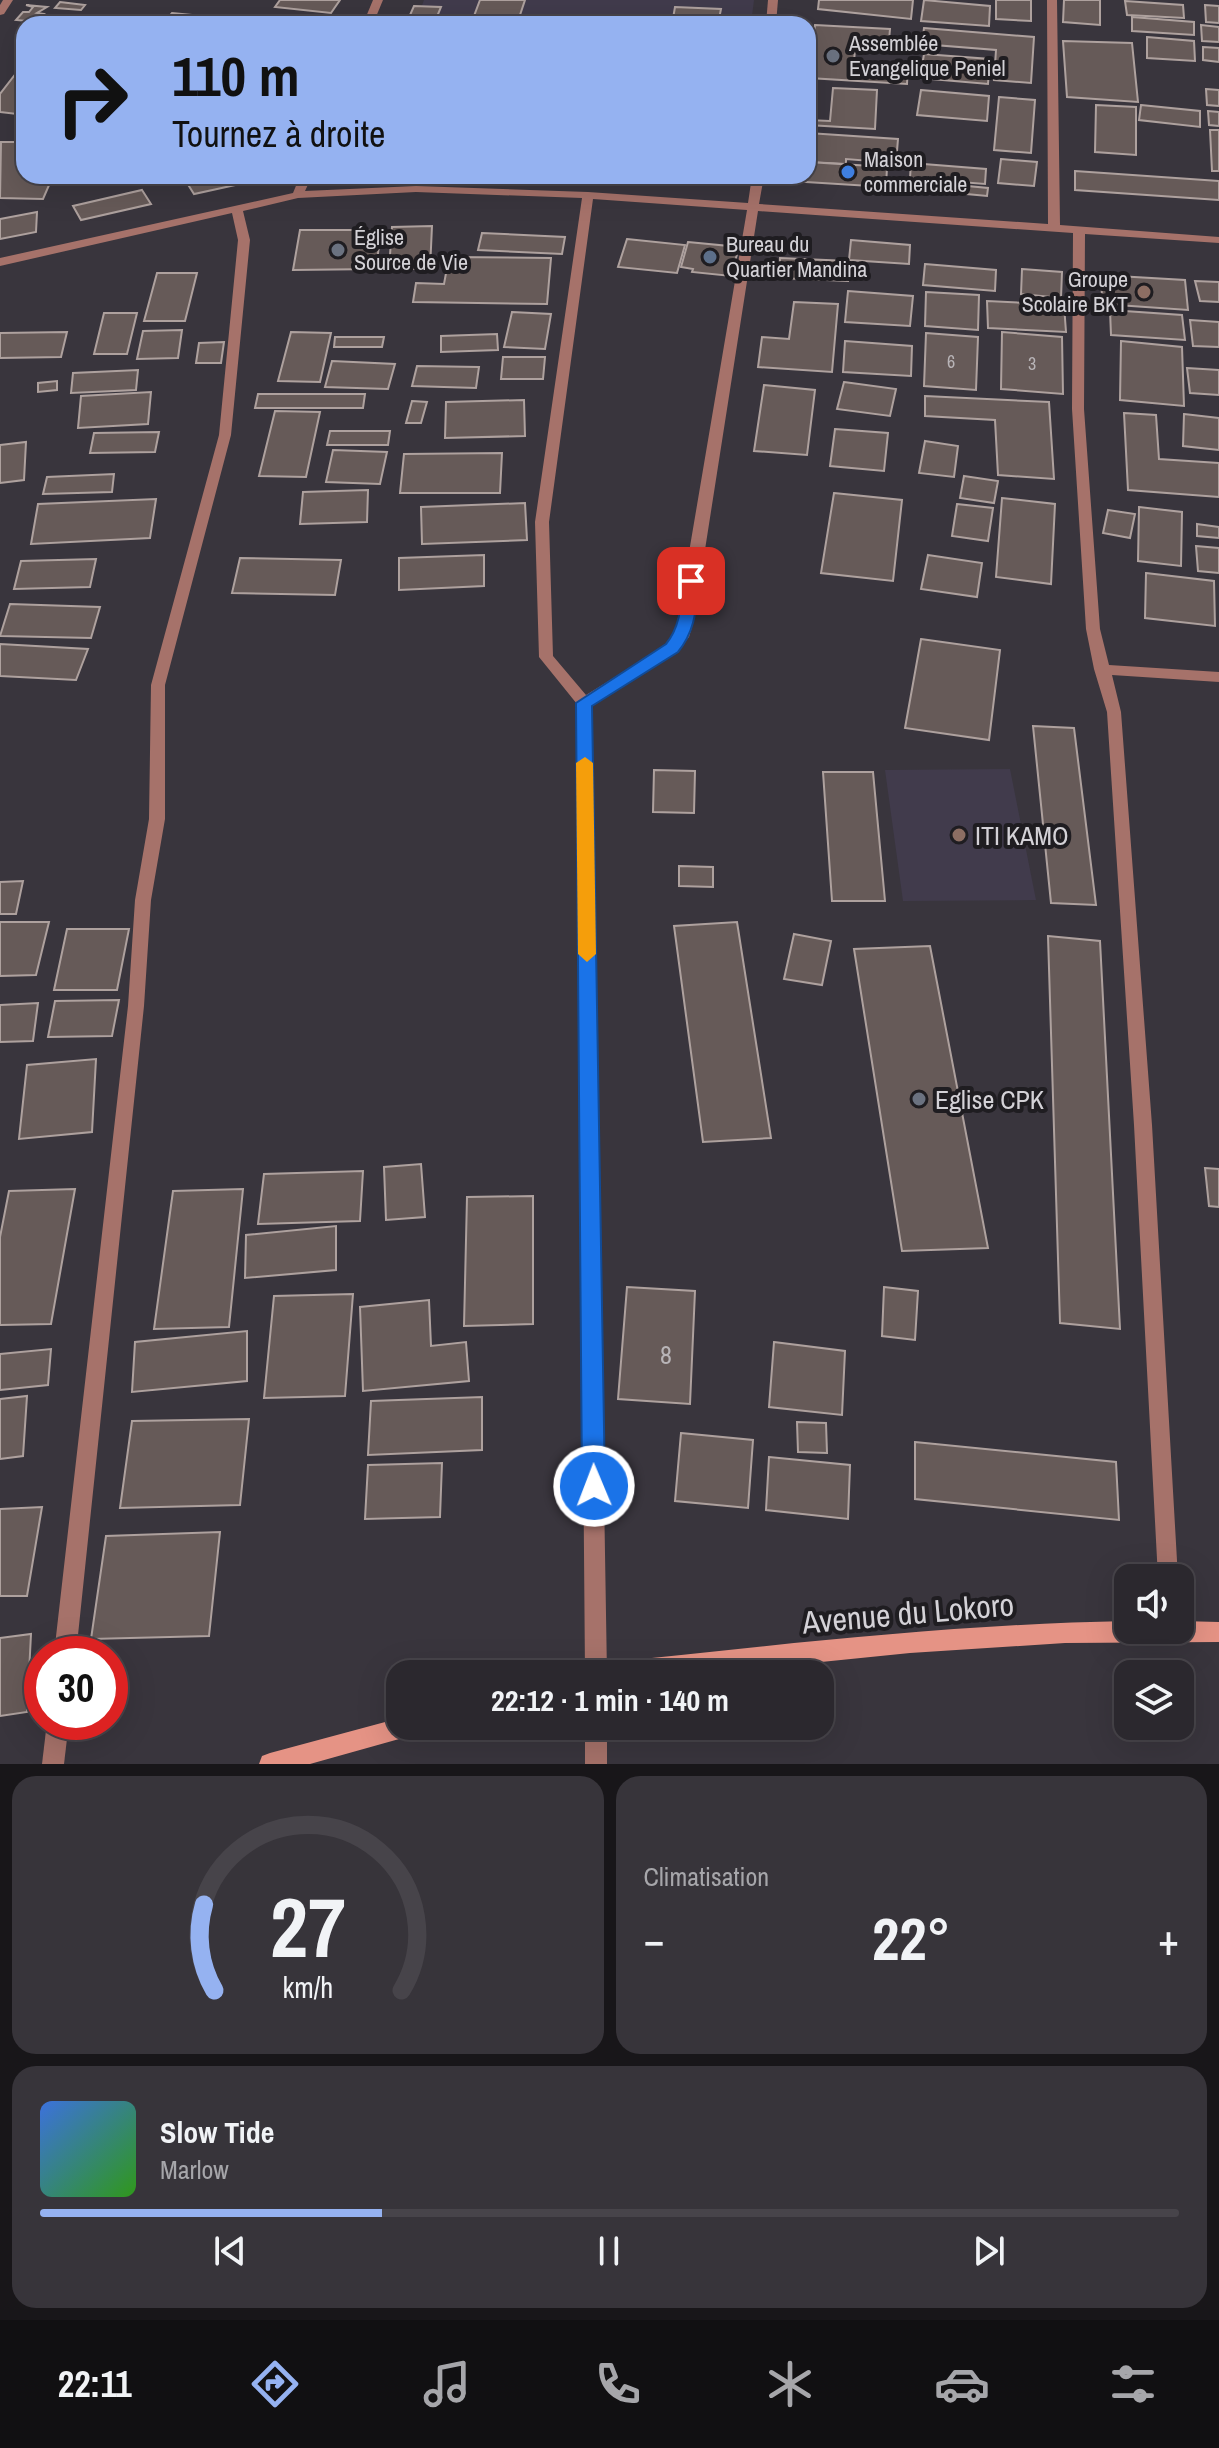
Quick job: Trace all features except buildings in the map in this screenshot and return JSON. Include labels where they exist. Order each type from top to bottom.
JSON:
[{"type":"street","points":[[0,12],[8,0]]},
{"type":"street","points":[[1052,0],[1054,228]]},
{"type":"street","points":[[298,195],[303,184]]},
{"type":"street","points":[[584,703],[672,648],[682,637],[757,184]]},
{"type":"street","points":[[0,262],[298,195],[416,189],[588,195],[1219,240]]},
{"type":"street","points":[[588,195],[542,522],[546,657],[584,703],[596,1660]]},
{"type":"street","points":[[67,1636],[134,1022],[143,900],[157,819],[158,685],[225,435],[244,240],[236,207]]},
{"type":"street","points":[[1079,230],[1078,409],[1093,629],[1114,712],[1143,1125],[1167,1564]]},
{"type":"street","points":[[1101,669],[1219,677]]},
{"type":"street","name":"Avenue du Lokoro","points":[[1194,1631],[1219,1632]]},
{"type":"street","name":"Avenue du Lokoro","points":[[739,1660],[942,1639],[1114,1632]]},
{"type":"street","points":[[270,1764],[386,1732]]},
{"type":"street","points":[[53,1764],[56,1740]]},
{"type":"street","points":[[596,1740],[596,1764]]},
{"type":"shaded area","points":[[424,0],[754,0],[752,16],[418,16]]},
{"type":"shaded area","name":"ITI KAMO","points":[[1010,769],[1036,900],[903,901],[885,770]]},
{"type":"slow traffic","points":[[585,763],[587,954]]},
{"type":"place","name":"Assemblée Evangelique Peniel","points":[[833,56]]},
{"type":"place","name":"Maison commerciale","points":[[848,172]]},
{"type":"place","name":"Église Source de Vie","points":[[338,250]]},
{"type":"place","name":"Bureau du Quartier Mandina","points":[[710,257]]},
{"type":"place","name":"Groupe Scolaire BKT","points":[[1144,292]]},
{"type":"place","name":"ITI KAMO","points":[[959,835]]},
{"type":"place","name":"Eglise CPK","points":[[919,1099]]},
{"type":"route","points":[[594,1486],[584,703],[672,648],[682,637],[691,581]]}]
